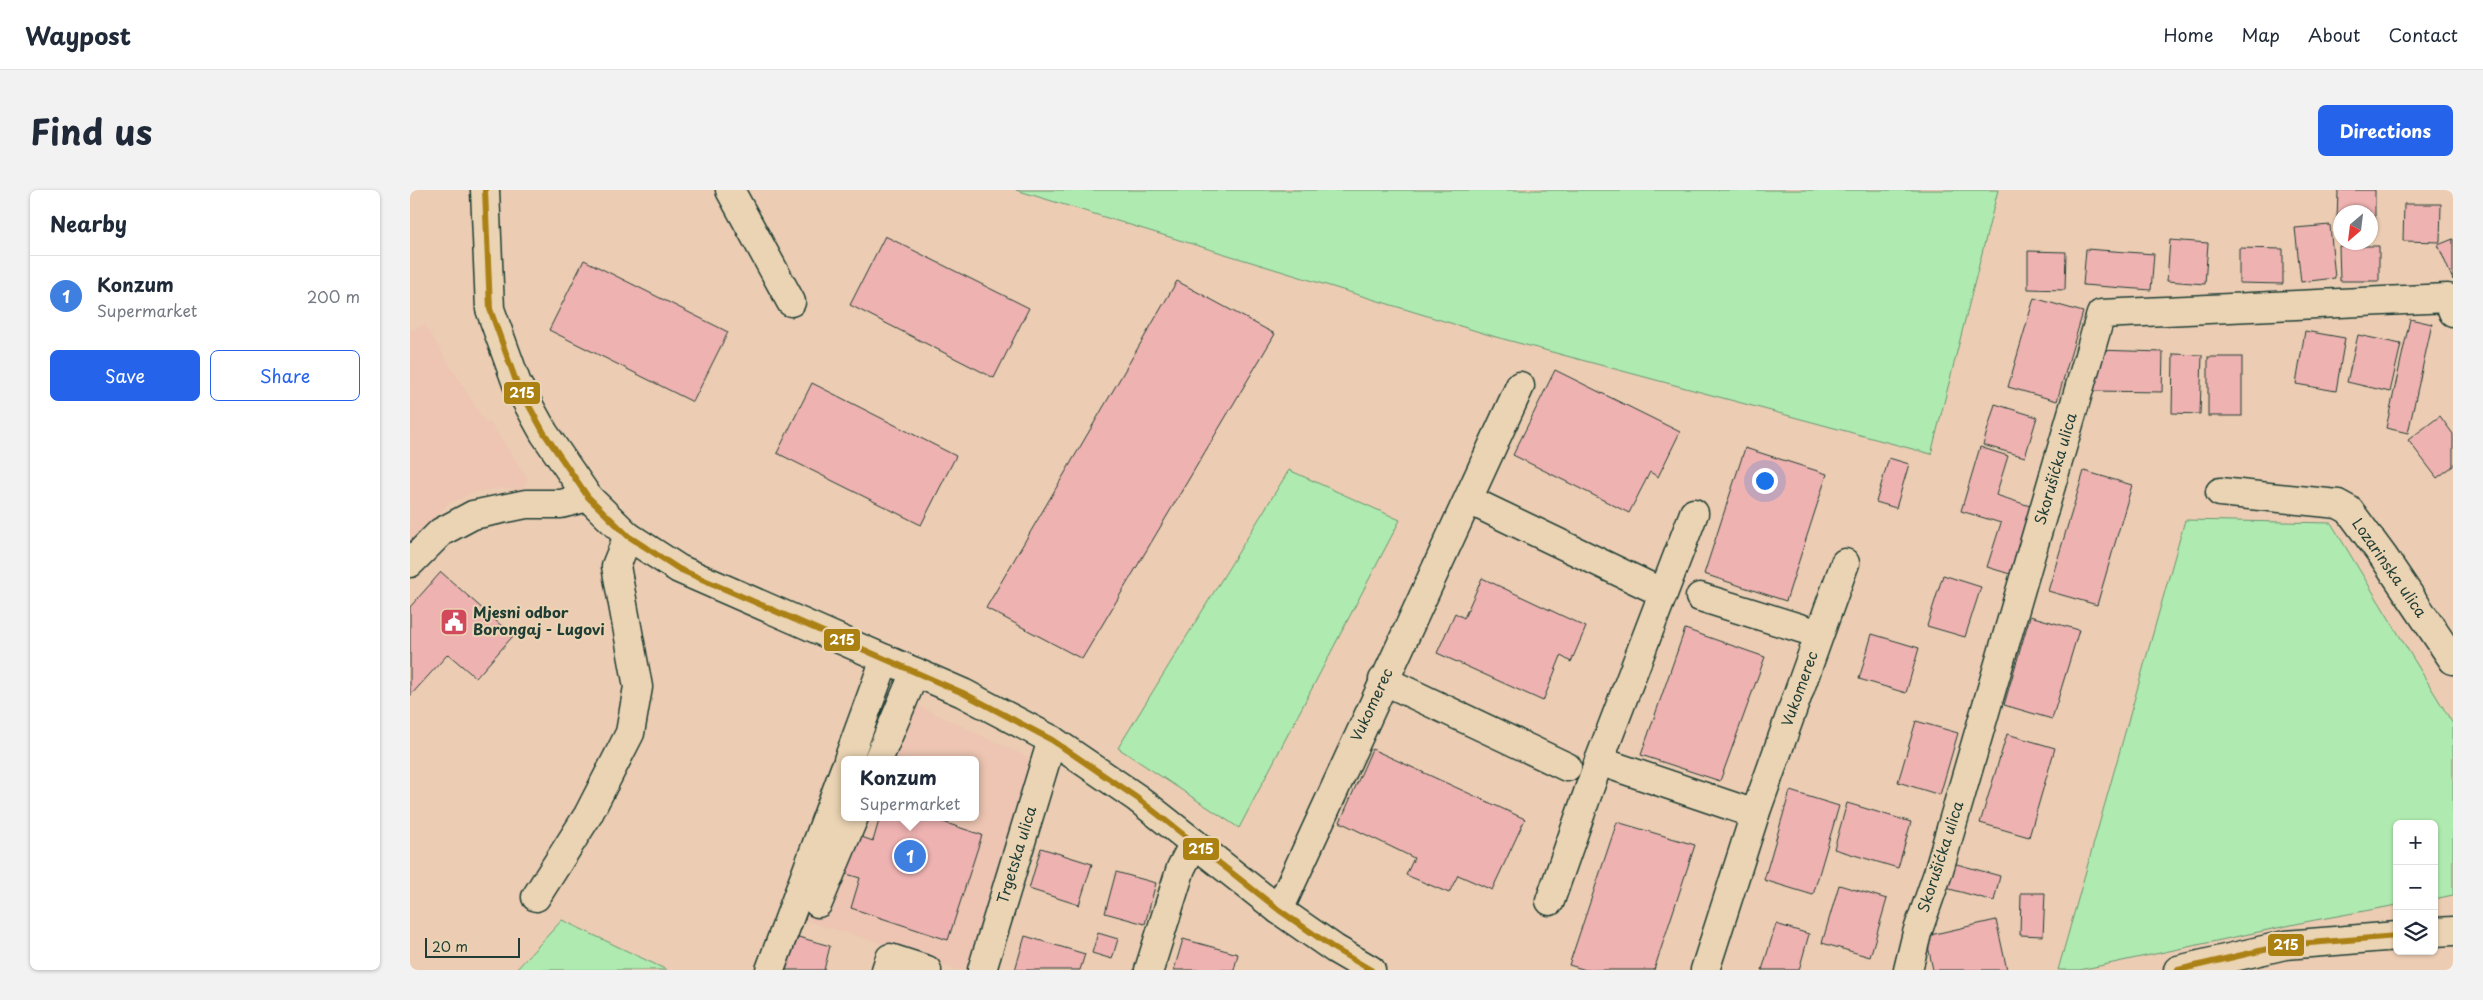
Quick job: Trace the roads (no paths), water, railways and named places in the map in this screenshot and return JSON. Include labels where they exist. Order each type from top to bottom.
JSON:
[{"type":"street","points":[[485,190],[490,309],[517,384],[544,433],[588,497],[628,536],[679,569],[963,693],[1052,740],[1137,798],[1279,910],[1329,959],[1371,970]]},
{"type":"street","points":[[730,190],[792,302]]},
{"type":"street","name":"Skorušićka ulica","points":[[1908,970],[1917,933],[1938,873],[2101,314],[2448,298],[2453,312]]},
{"type":"street","name":"Vukomerec","points":[[1279,910],[1383,680],[1469,500],[1520,386]]},
{"type":"street","name":"Lozarinska ulica","points":[[2220,492],[2338,504],[2349,510],[2383,556],[2453,660]]},
{"type":"street","points":[[410,563],[441,532],[473,515],[526,504],[562,504],[588,497]]},
{"type":"street","points":[[1469,500],[1663,593]]},
{"type":"street","points":[[1550,901],[1599,761],[1694,513]]},
{"type":"street","points":[[536,897],[588,815],[630,733],[638,687],[616,566],[628,536]]},
{"type":"street","name":"Vukomerec","points":[[1705,970],[1755,814],[1845,563]]},
{"type":"street","points":[[1700,597],[1819,634]]},
{"type":"street","points":[[849,756],[885,659]]},
{"type":"street","points":[[880,756],[915,672]]},
{"type":"street","points":[[1383,680],[1567,767]]},
{"type":"street","name":"Trgetska ulica","points":[[982,970],[1052,740]]},
{"type":"street","points":[[1599,761],[1755,814]]},
{"type":"street","points":[[770,970],[841,779]]},
{"type":"street","points":[[818,903],[852,821]]},
{"type":"street","points":[[1150,970],[1181,868],[1194,843]]},
{"type":"street","points":[[2438,932],[2453,931]]},
{"type":"street","points":[[2178,970],[2285,945],[2393,936]]},
{"type":"street","points":[[886,970],[890,958],[927,970]]},
{"type":"place","name":"Mjesni odbor Borongaj - Lugovi","points":[[454,622]]},
{"type":"place","name":"Konzum","points":[[910,856]]}]
